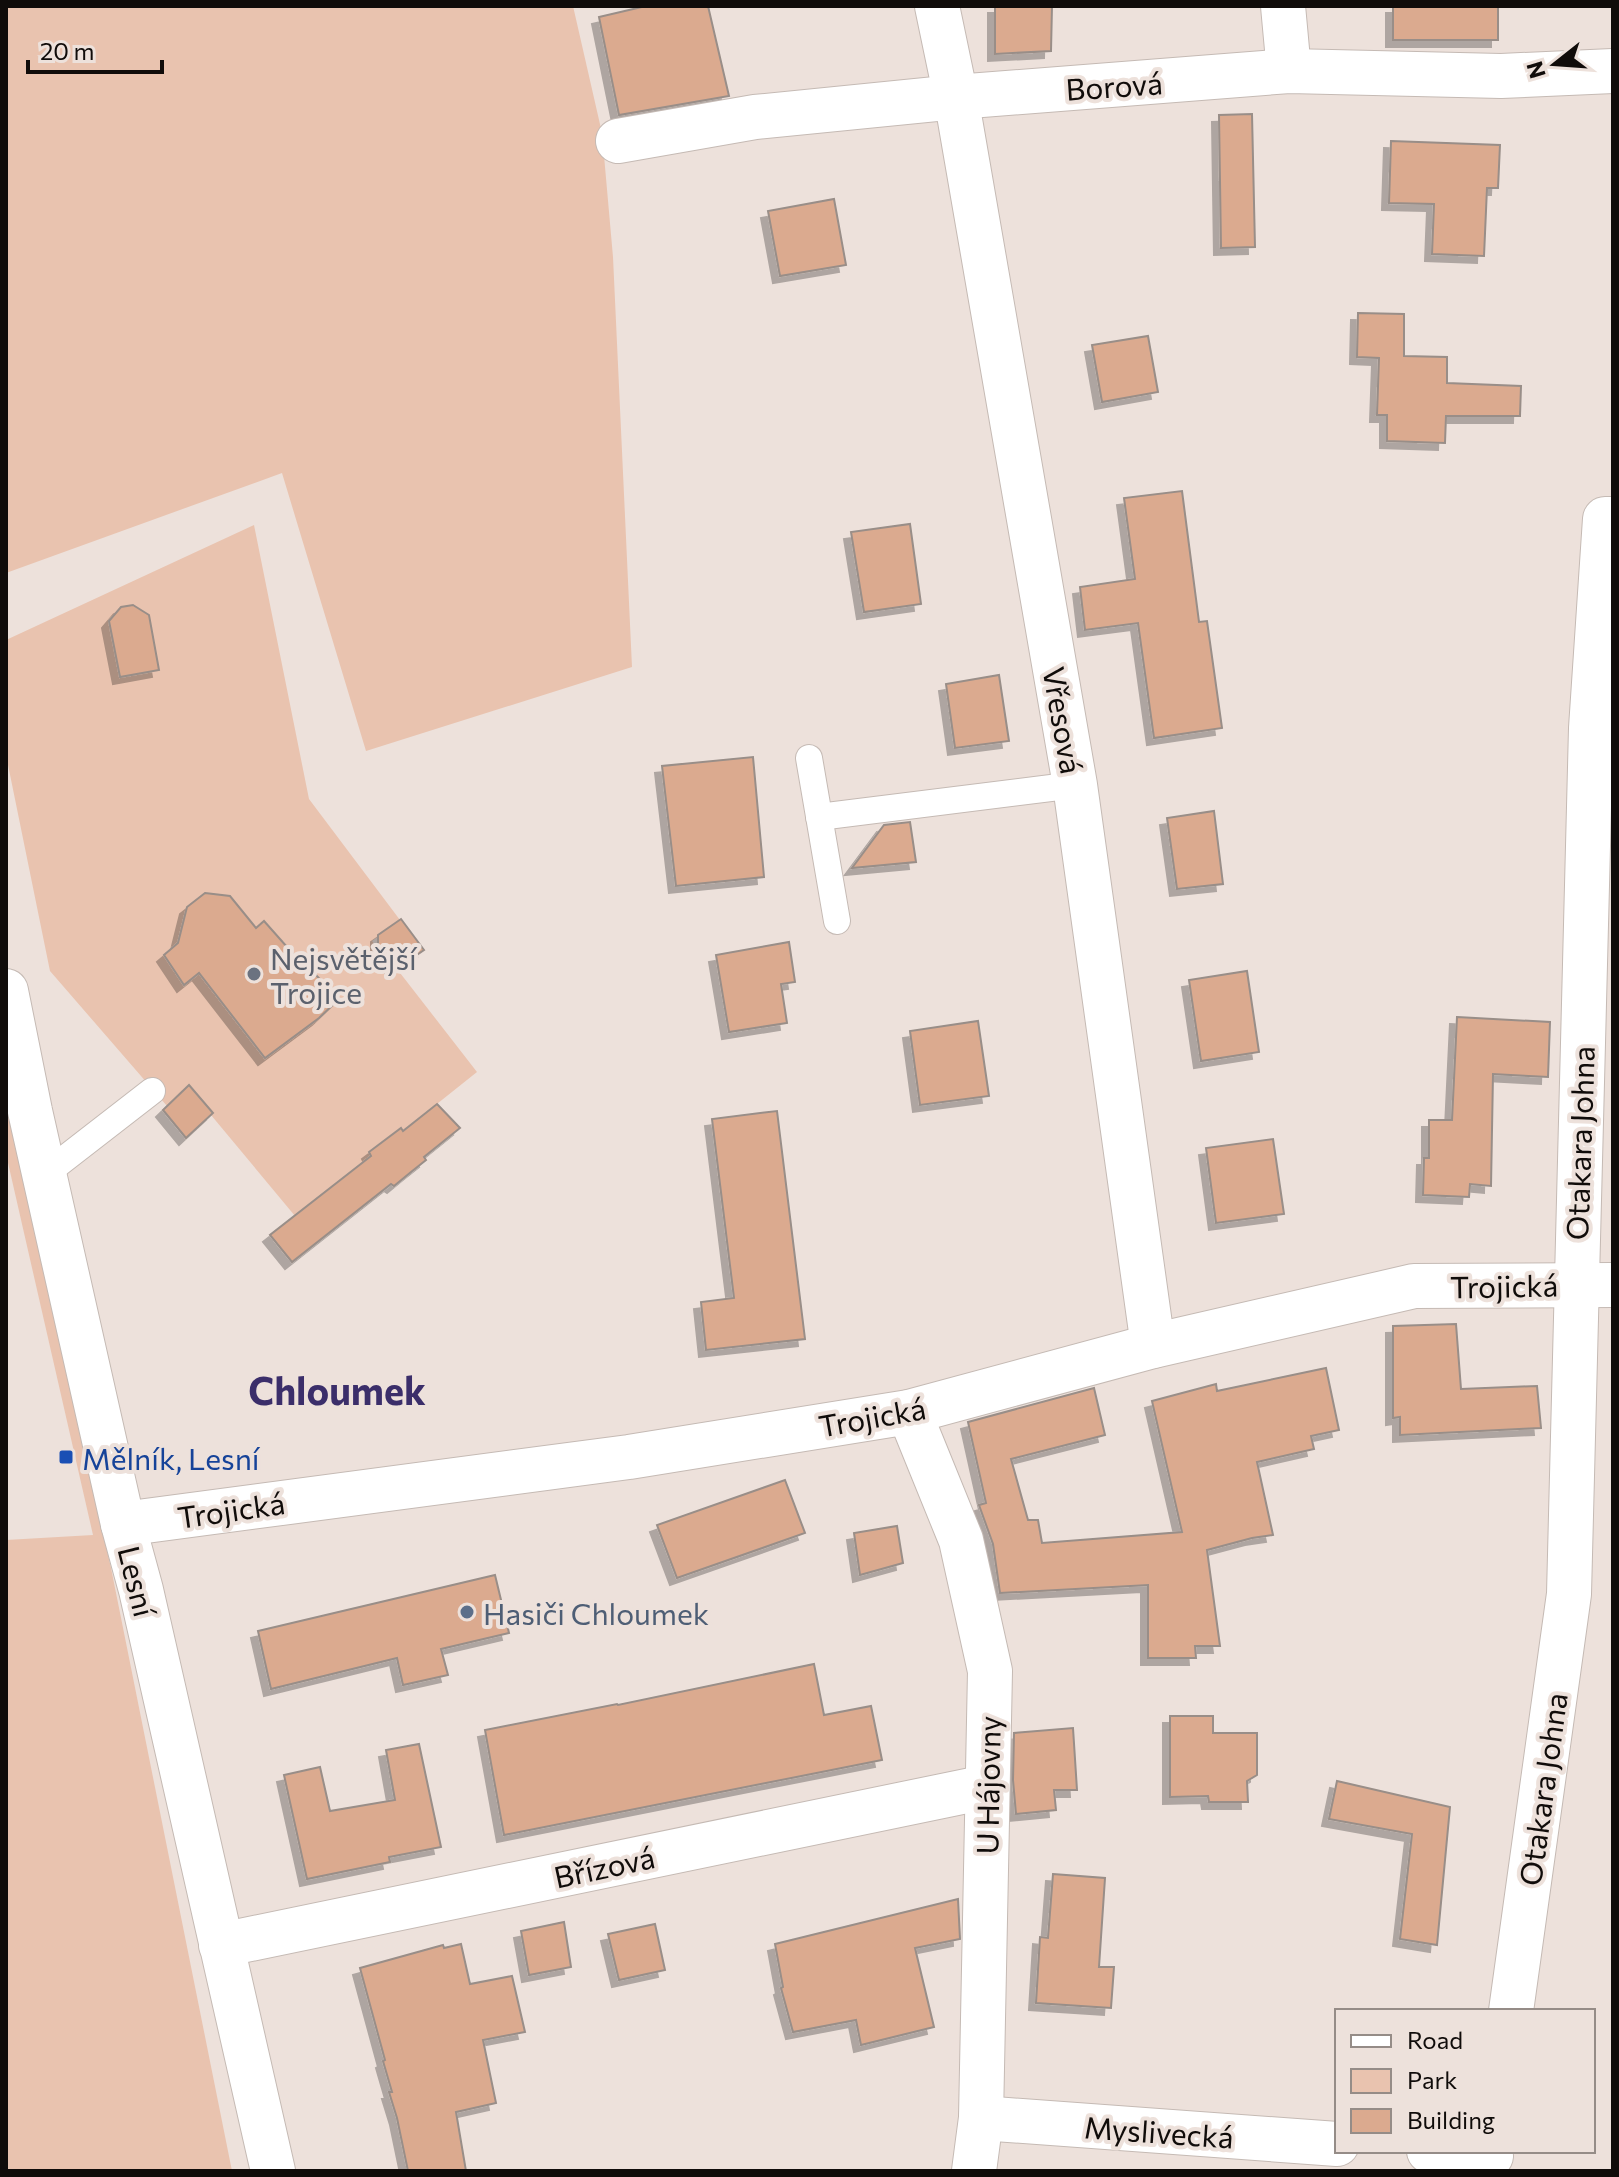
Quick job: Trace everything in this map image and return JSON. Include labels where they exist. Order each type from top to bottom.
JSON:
[{"type":"street","name":"Vřesová","points":[[937,6],[956,97],[1075,785],[1153,1346]]},
{"type":"street","points":[[1283,6],[1289,71]]},
{"type":"street","name":"Borová","points":[[618,141],[755,117],[956,97],[1289,71],[1501,76],[1613,71]]},
{"type":"street","name":"Otakara Johna","points":[[1511,2009],[1569,1594],[1594,1285],[1591,728],[1605,519],[1613,519]]},
{"type":"street","name":"Lesní","points":[[6,991],[123,1524],[273,2171]]},
{"type":"street","name":"Trojická","points":[[123,1524],[629,1457],[909,1412],[1153,1346],[1414,1286],[1594,1285]]},
{"type":"street","name":"U Hájovny","points":[[909,1412],[961,1540],[990,1671],[981,2118],[974,2171]]},
{"type":"street","name":"Břízová","points":[[221,1945],[986,1787]]},
{"type":"street","name":"Myslivecká","points":[[981,2118],[1335,2144]]},
{"type":"street","points":[[1444,2153],[1491,2159]]},
{"type":"lane","points":[[809,758],[837,921]]},
{"type":"lane","points":[[819,817],[1075,785]]},
{"type":"lane","points":[[45,1174],[152,1091]]},
{"type":"green space","points":[[6,6],[573,6],[602,133],[613,257],[632,667],[366,751],[282,473],[6,573]]},
{"type":"green space","points":[[254,525],[309,799],[400,920],[372,941],[477,1072],[403,1131],[400,1128],[369,1152],[371,1156],[295,1216],[190,1086],[167,1106],[50,971],[6,755],[6,640]],"holes":[[[133,605],[149,615],[159,669],[120,676],[109,621],[121,607]],[[205,893],[230,896],[256,928],[265,922],[279,944],[283,941],[295,960],[298,957],[304,963],[302,967],[310,976],[314,972],[320,979],[327,994],[331,990],[338,999],[319,1018],[265,1058],[199,973],[184,985],[164,955],[188,935],[182,926],[187,907]]]},
{"type":"green space","points":[[6,1105],[111,1568],[232,2171],[6,2171],[6,1540],[93,1535],[6,1154]]},
{"type":"building","points":[[646,6],[708,6],[729,96],[619,115],[599,17]]},
{"type":"building","points":[[995,6],[1052,6],[1051,51],[995,54]]},
{"type":"building","points":[[1393,6],[1498,6],[1498,40],[1393,40]]},
{"type":"building","points":[[1252,114],[1255,247],[1221,248],[1219,115]]},
{"type":"building","points":[[1391,141],[1500,145],[1498,188],[1487,188],[1484,256],[1432,254],[1434,204],[1389,203]]},
{"type":"building","points":[[834,199],[846,265],[780,276],[768,211]]},
{"type":"building","points":[[1358,313],[1404,314],[1404,356],[1447,357],[1447,383],[1521,386],[1520,416],[1446,416],[1445,443],[1387,441],[1387,415],[1377,415],[1379,358],[1357,357]]},
{"type":"building","points":[[1148,336],[1158,392],[1102,402],[1092,345]]},
{"type":"building","points":[[1182,491],[1199,622],[1207,621],[1222,728],[1154,738],[1138,623],[1085,630],[1080,587],[1135,579],[1124,498]]},
{"type":"building","points":[[910,524],[921,604],[864,612],[851,532]]},
{"type":"building","points":[[133,605],[149,615],[159,670],[120,677],[109,621],[121,607]]},
{"type":"building","points":[[999,675],[1009,741],[955,748],[946,684]]},
{"type":"building","points":[[753,757],[764,877],[676,886],[662,766]]},
{"type":"building","points":[[1214,811],[1223,884],[1177,889],[1167,818]]},
{"type":"building","points":[[910,822],[916,862],[852,868],[884,825]]},
{"type":"building","name":"Nejsvětější Trojice","points":[[205,893],[230,896],[256,928],[264,921],[311,974],[313,972],[339,999],[265,1058],[199,973],[184,985],[164,955],[178,943],[187,907]]},
{"type":"building","points":[[401,919],[424,950],[395,970],[378,949],[378,935]]},
{"type":"building","points":[[789,942],[795,982],[781,984],[787,1023],[729,1032],[716,955]]},
{"type":"building","points":[[1247,971],[1259,1052],[1201,1061],[1189,980]]},
{"type":"building","points":[[1457,1017],[1550,1022],[1548,1077],[1493,1074],[1491,1186],[1470,1184],[1469,1197],[1423,1195],[1424,1158],[1429,1158],[1429,1120],[1452,1120]]},
{"type":"building","points":[[978,1021],[989,1096],[920,1105],[910,1031]]},
{"type":"building","points":[[189,1085],[213,1113],[186,1138],[163,1110]]},
{"type":"building","points":[[437,1104],[460,1128],[394,1186],[391,1184],[292,1262],[270,1235],[371,1156],[369,1152],[401,1128],[403,1131]]},
{"type":"building","points":[[777,1111],[805,1339],[706,1350],[701,1302],[734,1298],[712,1119]]},
{"type":"building","points":[[1273,1139],[1284,1214],[1216,1223],[1206,1148]]},
{"type":"building","points":[[1456,1324],[1461,1389],[1537,1386],[1541,1428],[1400,1435],[1400,1417],[1393,1418],[1393,1326]]},
{"type":"building","points":[[1326,1368],[1339,1430],[1311,1436],[1314,1449],[1257,1462],[1273,1535],[1207,1550],[1220,1646],[1195,1646],[1196,1658],[1148,1658],[1148,1585],[1000,1593],[993,1544],[979,1505],[986,1503],[968,1422],[1094,1388],[1105,1435],[1011,1459],[1028,1520],[1038,1520],[1042,1543],[1182,1532],[1152,1401],[1216,1384],[1217,1391]]},
{"type":"building","points":[[785,1480],[805,1533],[677,1578],[657,1525]]},
{"type":"building","points":[[897,1526],[903,1563],[860,1575],[854,1533]]},
{"type":"building","points":[[495,1575],[509,1633],[441,1649],[448,1675],[403,1685],[397,1658],[271,1689],[258,1631]]},
{"type":"building","points":[[814,1664],[824,1715],[871,1706],[882,1760],[504,1835],[485,1730]]},
{"type":"building","points":[[1170,1716],[1213,1716],[1213,1733],[1257,1733],[1257,1775],[1247,1781],[1248,1802],[1209,1802],[1208,1796],[1170,1797]]},
{"type":"building","points":[[1073,1728],[1077,1790],[1054,1790],[1056,1810],[1016,1814],[1014,1733]]},
{"type":"building","points":[[419,1744],[441,1847],[389,1857],[390,1862],[307,1879],[284,1775],[320,1767],[330,1811],[395,1800],[386,1750]]},
{"type":"building","points":[[1337,1781],[1450,1807],[1437,1945],[1400,1939],[1412,1834],[1329,1819]]},
{"type":"building","points":[[1053,1874],[1105,1878],[1099,1967],[1114,1967],[1111,2008],[1036,2003],[1040,1937],[1048,1938]]},
{"type":"building","points":[[958,1899],[960,1939],[915,1948],[934,2027],[861,2045],[856,2020],[793,2032],[781,1988],[775,1944]]},
{"type":"building","points":[[564,1922],[571,1967],[529,1975],[521,1931]]},
{"type":"building","points":[[655,1924],[665,1970],[619,1980],[608,1934]]},
{"type":"building","points":[[461,1944],[470,1984],[512,1976],[525,2032],[483,2040],[496,2103],[456,2112],[466,2171],[408,2171],[389,2092],[392,2092],[385,2060],[360,1968],[443,1945],[444,1948]]},
{"type":"place","name":"Nejsvětější Trojice","points":[[254,974]]},
{"type":"place","name":"Mělník, Lesní","points":[[66,1457]]},
{"type":"place","name":"Hasiči Chloumek","points":[[467,1612]]},
{"type":"district","name":"Chloumek","points":[[337,1389]]}]
